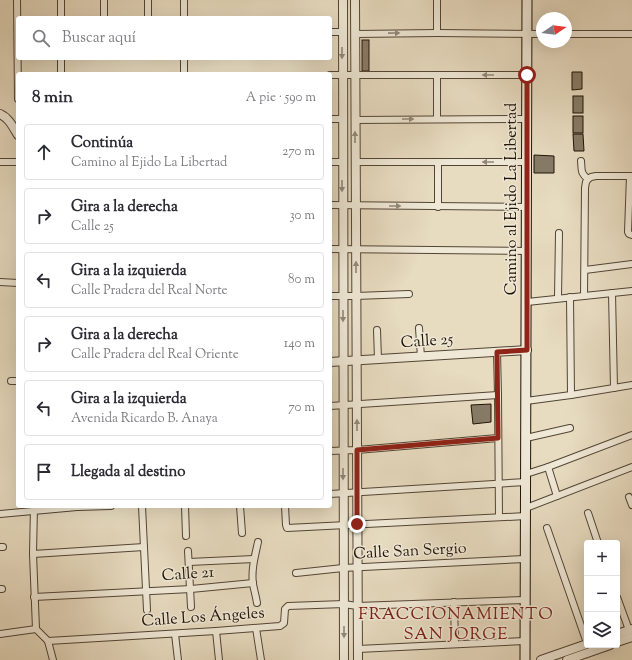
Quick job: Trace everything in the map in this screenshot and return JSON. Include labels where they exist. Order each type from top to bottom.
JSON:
[{"type":"main road","name":"Camino al Ejido La Libertad","points":[[525,660],[527,0]]},
{"type":"street","points":[[17,0],[18,16]]},
{"type":"street","points":[[61,0],[61,16]]},
{"type":"street","points":[[104,0],[104,16]]},
{"type":"street","points":[[148,0],[148,16]]},
{"type":"street","points":[[184,0],[184,16]]},
{"type":"street","points":[[343,0],[342,162],[344,660]]},
{"type":"street","points":[[355,0],[358,660]]},
{"type":"street","points":[[437,0],[437,33]]},
{"type":"street","points":[[332,32],[342,32]]},
{"type":"street","points":[[355,34],[536,34]]},
{"type":"street","points":[[572,34],[632,34]]},
{"type":"street","points":[[18,60],[18,72]]},
{"type":"street","points":[[61,60],[61,72]]},
{"type":"street","points":[[184,60],[184,72]]},
{"type":"street","points":[[332,75],[527,75]]},
{"type":"street","points":[[437,75],[437,119]]},
{"type":"street","points":[[0,114],[10,122],[16,132]]},
{"type":"street","points":[[332,119],[342,119]]},
{"type":"street","points":[[355,120],[527,119]]},
{"type":"street","points":[[581,161],[582,173],[588,179]]},
{"type":"street","points":[[0,162],[16,162]]},
{"type":"street","points":[[332,162],[342,162]]},
{"type":"street","points":[[355,162],[527,162]]},
{"type":"street","points":[[438,162],[438,207]]},
{"type":"street","points":[[584,296],[584,188],[588,179],[596,176],[631,176],[631,203],[628,232],[632,235]]},
{"type":"street","points":[[332,205],[527,207]]},
{"type":"street","points":[[558,298],[559,233]]},
{"type":"street","points":[[332,250],[527,251]]},
{"type":"street","points":[[585,270],[632,264]]},
{"type":"street","points":[[0,282],[16,283]]},
{"type":"street","points":[[527,302],[632,291]]},
{"type":"street","points":[[612,293],[614,388]]},
{"type":"street","points":[[332,296],[409,294]]},
{"type":"street","points":[[570,297],[571,395]]},
{"type":"street","points":[[419,328],[421,357]]},
{"type":"street","points":[[378,330],[378,359]]},
{"type":"street","name":"Calle 25","points":[[332,362],[527,350]]},
{"type":"street","points":[[497,352],[499,517]]},
{"type":"street","points":[[11,381],[16,381]]},
{"type":"street","points":[[526,401],[632,385]]},
{"type":"street","points":[[332,406],[498,395]]},
{"type":"street","points":[[526,438],[570,428]]},
{"type":"street","points":[[332,494],[498,484],[526,478],[548,467],[632,435]]},
{"type":"street","points":[[332,451],[498,438]]},
{"type":"street","points":[[548,467],[557,496]]},
{"type":"street","points":[[285,508],[287,528],[499,517],[526,512],[557,496],[632,467]]},
{"type":"street","points":[[629,497],[632,505]]},
{"type":"street","points":[[0,514],[34,509],[56,508]]},
{"type":"street","points":[[142,508],[147,610]]},
{"type":"street","points":[[185,508],[186,536]]},
{"type":"street","points":[[240,508],[242,533]]},
{"type":"street","points":[[34,509],[33,554],[36,629],[48,641],[53,660]]},
{"type":"street","points":[[588,513],[597,540]]},
{"type":"street","points":[[547,528],[584,634]]},
{"type":"street","points":[[257,603],[253,583],[253,568],[258,542]]},
{"type":"street","points":[[33,554],[144,547]]},
{"type":"street","points":[[188,552],[191,607]]},
{"type":"street","name":"Calle 21","points":[[189,562],[254,559]]},
{"type":"street","name":"Calle San Sergio","points":[[296,572],[344,568],[525,559]]},
{"type":"street","name":"Calle 21","points":[[34,597],[191,589],[253,583]]},
{"type":"street","points":[[344,604],[357,606],[525,600]]},
{"type":"street","points":[[454,602],[455,644]]},
{"type":"street","name":"Calle Los Ángeles","points":[[48,641],[176,634],[282,625],[284,623],[285,609],[288,606],[344,604]]},
{"type":"street","points":[[620,604],[631,632]]},
{"type":"street","points":[[256,628],[261,660]]},
{"type":"street","points":[[0,634],[36,629]]},
{"type":"street","points":[[216,631],[219,660]]},
{"type":"street","points":[[620,634],[631,632]]},
{"type":"street","points":[[620,640],[631,632]]},
{"type":"street","points":[[176,634],[178,660]]},
{"type":"street","points":[[358,649],[525,641]]},
{"type":"street","points":[[541,660],[584,644]]},
{"type":"street","points":[[567,660],[601,648]]},
{"type":"building","points":[[362,40],[369,40],[369,71],[362,71]]},
{"type":"building","points":[[572,72],[582,72],[582,89],[572,90]]},
{"type":"building","points":[[573,96],[583,96],[583,113],[573,113]]},
{"type":"building","points":[[573,116],[583,116],[583,133],[573,133]]},
{"type":"building","points":[[573,134],[583,134],[584,151],[574,151]]},
{"type":"building","points":[[534,155],[554,156],[554,173],[534,173]]},
{"type":"building","points":[[491,404],[491,422],[473,424],[471,405]]},
{"type":"district","name":"FRACCIONAMIENTO SAN JORGE","points":[[456,625]]},
{"type":"route","points":[[357,524],[357,450],[498,438],[497,352],[527,350],[527,75]]}]
